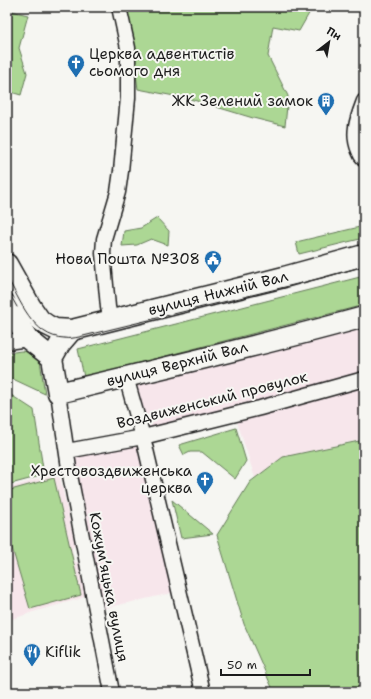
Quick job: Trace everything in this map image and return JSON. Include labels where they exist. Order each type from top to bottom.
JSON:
[{"type":"main road","name":"вулиця Нижній Вал","points":[[72,330],[284,277],[364,255]]},
{"type":"main road","points":[[7,264],[40,320],[55,329],[72,330]]},
{"type":"main road","points":[[7,305],[28,338],[52,358]]},
{"type":"main road","name":"вулиця Верхній Вал","points":[[58,393],[302,334],[364,317]]},
{"type":"main road","points":[[58,393],[52,358],[60,344],[72,330]]},
{"type":"street","points":[[111,320],[108,307],[103,253],[104,239],[118,192],[128,98],[128,48],[119,7]]},
{"type":"street","points":[[364,101],[356,121],[355,136],[357,146],[361,156],[364,159]]},
{"type":"street","points":[[7,342],[28,338]]},
{"type":"street","points":[[126,377],[143,437],[203,692]]},
{"type":"street","name":"Воздвиженський провулок","points":[[67,451],[143,437],[260,408],[364,379]]},
{"type":"street","name":"Кожумʼяцька вулиця","points":[[58,393],[70,475],[112,692]]},
{"type":"shaded area","points":[[364,323],[364,439],[283,457],[255,478],[234,412],[145,433],[131,383]]},
{"type":"shaded area","points":[[136,443],[141,446],[176,592],[101,609],[72,461],[75,457]]},
{"type":"shaded area","points":[[59,473],[75,544],[72,549],[74,561],[79,563],[85,593],[84,596],[79,599],[7,621],[7,488]]},
{"type":"green space","points":[[127,7],[326,7],[311,10],[299,31],[273,26],[268,56],[288,96],[285,126],[190,99],[138,89]]},
{"type":"green space","points":[[7,10],[28,15],[19,48],[27,73],[21,95],[7,91]]},
{"type":"green space","points":[[157,218],[169,231],[168,245],[151,239],[137,245],[122,246],[124,231],[141,228]]},
{"type":"green space","points":[[364,226],[364,238],[299,254],[296,242]]},
{"type":"green space","points":[[364,276],[364,305],[84,377],[78,349]]},
{"type":"green space","points":[[21,351],[29,352],[40,361],[45,394],[13,379],[7,379],[7,353]]},
{"type":"green space","points":[[7,394],[34,410],[44,475],[7,485]]},
{"type":"green space","points":[[236,428],[246,461],[235,479],[202,452],[190,452],[184,455],[179,445]]},
{"type":"green space","points":[[364,440],[364,692],[274,692],[244,624],[217,535],[250,482],[283,457]]},
{"type":"green space","points":[[54,478],[81,595],[30,609],[7,531],[7,491]]},
{"type":"green space","points":[[172,500],[213,534],[181,538]]},
{"type":"tram line","points":[[7,277],[29,316],[36,324],[53,336],[70,338],[326,277],[364,266]]},
{"type":"tram line","points":[[7,289],[17,307]]},
{"type":"place","name":"Церква адвентистів сьомого дня","points":[[76,78]]},
{"type":"place","name":"ЖК Зелений замок","points":[[326,116]]},
{"type":"place","name":"Нова Пошта №308","points":[[213,274]]},
{"type":"place","name":"Хрестовоздвиженська церква","points":[[205,495]]},
{"type":"place","name":"Kiflik","points":[[32,667]]}]
